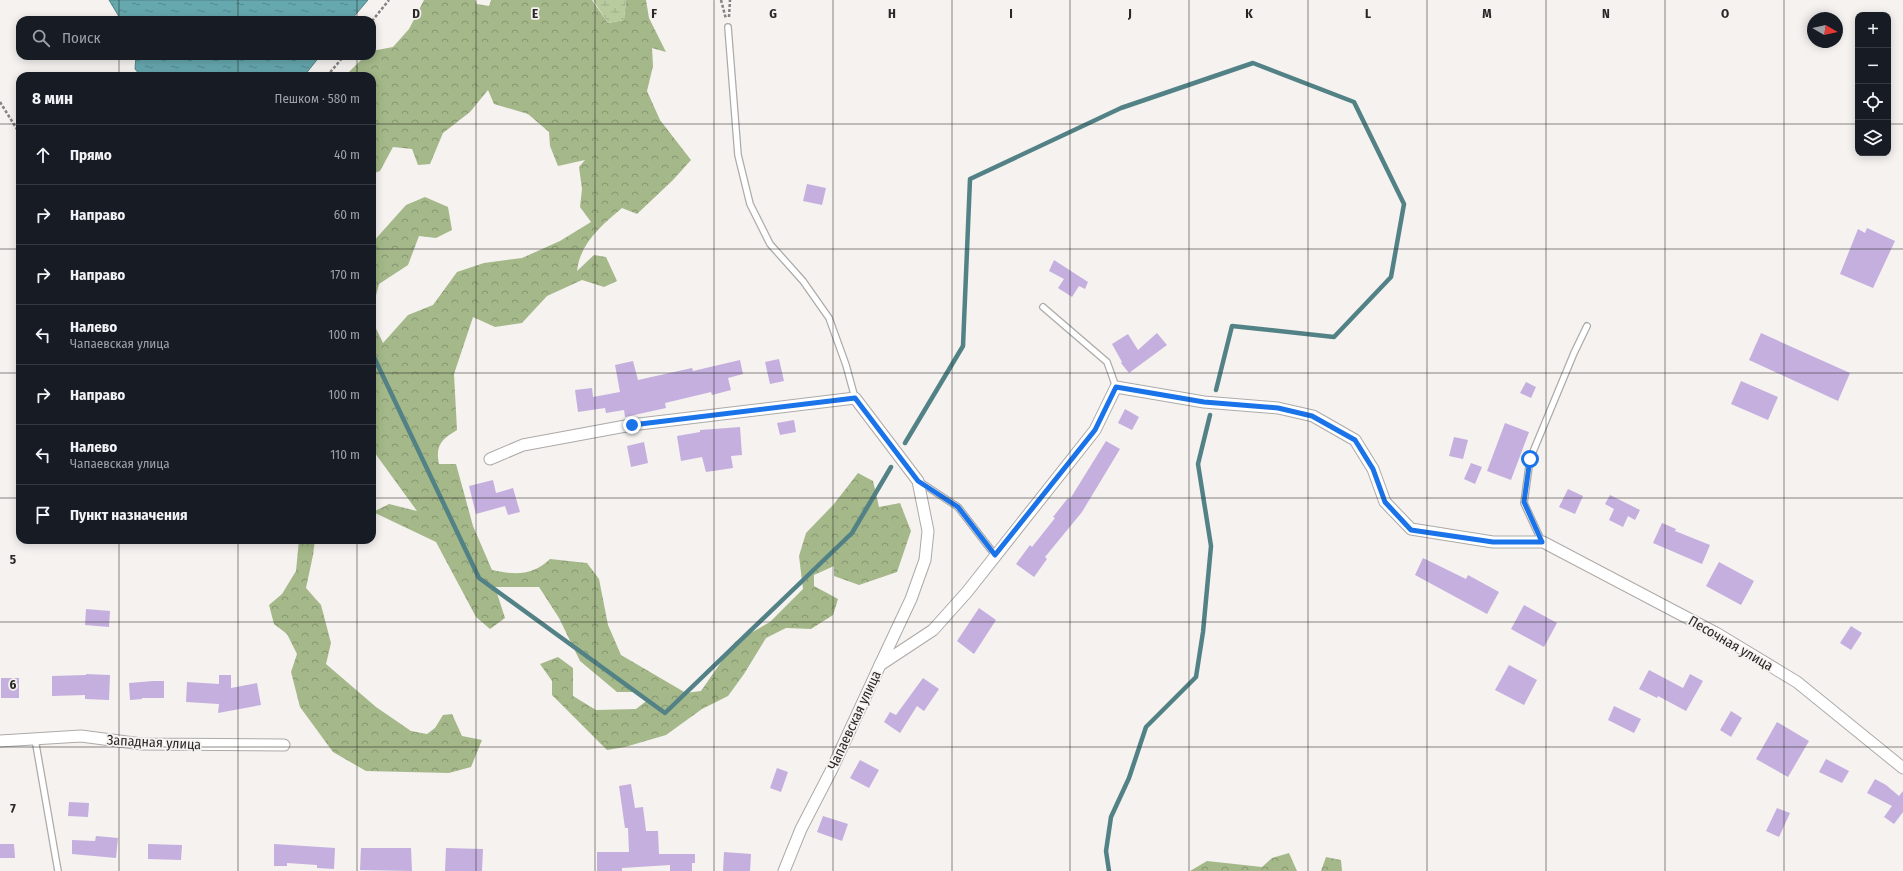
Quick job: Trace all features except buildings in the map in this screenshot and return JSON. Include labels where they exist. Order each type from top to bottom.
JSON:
[{"type":"street","points":[[1116,387],[1204,402],[1278,408],[1312,416],[1355,440],[1373,469],[1385,502],[1411,530],[1493,542],[1542,542]]},
{"type":"street","name":"Чапаевская улица","points":[[784,871],[801,829],[832,769],[880,665],[933,630],[966,592],[1095,430],[1116,387]]},
{"type":"street","points":[[490,460],[523,445],[632,425],[855,398],[918,481],[928,532],[925,560],[911,599],[880,665]]},
{"type":"street","name":"Песочная улица","points":[[1542,542],[1716,633],[1797,682],[1903,768]]},
{"type":"street","name":"Западная улица","points":[[0,741],[82,736],[142,744],[284,745]]},
{"type":"lane","points":[[728,27],[738,155],[750,204],[770,244],[803,281],[829,318],[846,365],[855,398]]},
{"type":"lane","points":[[1043,308],[1107,362],[1116,387]]},
{"type":"lane","points":[[1542,542],[1524,502],[1530,459],[1574,353],[1588,326]]},
{"type":"lane","points":[[918,481],[958,507],[995,555]]},
{"type":"lane","points":[[35,738],[58,871]]},
{"type":"path","points":[[376,16],[389,0]]},
{"type":"path","points":[[721,0],[728,27]]},
{"type":"path","points":[[728,27],[730,0]]},
{"type":"path","points":[[331,72],[341,60]]},
{"type":"path","points":[[0,102],[16,128]]},
{"type":"green space","points":[[424,0],[475,0],[477,4],[489,6],[491,0],[592,0],[608,23],[624,20],[626,0],[646,0],[649,18],[666,52],[652,48],[653,66],[647,91],[660,120],[691,160],[673,180],[637,214],[622,208],[593,235],[587,243],[582,252],[577,271],[594,255],[606,257],[617,281],[604,287],[582,280],[547,296],[522,323],[495,327],[473,317],[454,374],[457,430],[447,436],[441,443],[438,457],[439,464],[456,464],[473,526],[492,570],[508,573],[523,573],[537,569],[550,559],[587,563],[599,579],[608,625],[621,655],[686,693],[701,691],[735,642],[770,622],[803,589],[799,556],[806,533],[834,504],[858,473],[873,481],[879,507],[900,503],[911,531],[897,572],[859,585],[834,576],[834,566],[814,575],[814,586],[838,599],[833,615],[811,629],[786,628],[766,638],[744,674],[728,696],[702,709],[666,735],[625,747],[607,750],[552,695],[552,681],[540,664],[558,657],[573,668],[573,696],[596,710],[636,709],[649,699],[638,692],[617,692],[580,661],[559,618],[539,587],[495,587],[505,618],[490,629],[476,617],[436,542],[376,513],[376,510],[389,504],[417,511],[376,455],[376,328],[383,343],[408,315],[433,305],[457,272],[484,263],[522,258],[560,241],[591,222],[580,207],[582,189],[579,167],[585,160],[558,166],[550,146],[549,132],[528,114],[494,104],[488,90],[470,112],[443,133],[430,164],[418,165],[412,149],[393,147],[380,171],[376,172],[376,72],[349,72],[361,60],[376,60],[376,50],[393,47],[409,29]]},
{"type":"green space","points":[[593,0],[626,0],[624,20],[608,23]]},
{"type":"green space","points":[[425,197],[448,207],[452,230],[436,238],[419,236],[408,265],[379,284],[376,296],[376,239],[406,205]]},
{"type":"green space","points":[[299,544],[314,544],[306,588],[321,605],[331,643],[326,664],[376,707],[411,731],[427,734],[435,728],[443,715],[452,714],[462,736],[482,740],[471,767],[449,773],[366,771],[333,752],[300,707],[291,672],[297,654],[287,634],[274,624],[269,605],[282,594],[296,571]]},
{"type":"green space","points":[[1289,853],[1297,871],[1190,871],[1207,861],[1262,867],[1272,858]]},
{"type":"green space","points":[[1326,857],[1341,860],[1342,871],[1321,871]]},
{"type":"water","points":[[109,0],[368,0],[354,16],[119,16]]},
{"type":"water","points":[[136,60],[317,60],[307,72],[138,72],[135,69]]},
{"type":"waterway","points":[[905,443],[963,346],[970,179],[1121,108],[1253,63],[1354,102],[1404,204],[1391,277],[1334,337],[1232,326],[1216,390]]},
{"type":"waterway","points":[[376,361],[479,578],[665,713],[852,533],[891,467]]},
{"type":"waterway","points":[[1109,871],[1106,851],[1111,817],[1129,778],[1146,727],[1196,677],[1203,632],[1211,546],[1198,464],[1210,415]]},
{"type":"route","points":[[632,425],[855,398],[918,481],[958,507],[995,555],[1095,430],[1116,387],[1204,402],[1278,408],[1312,416],[1355,440],[1373,469],[1385,502],[1411,530],[1493,542],[1542,542],[1524,502],[1530,459]]}]
